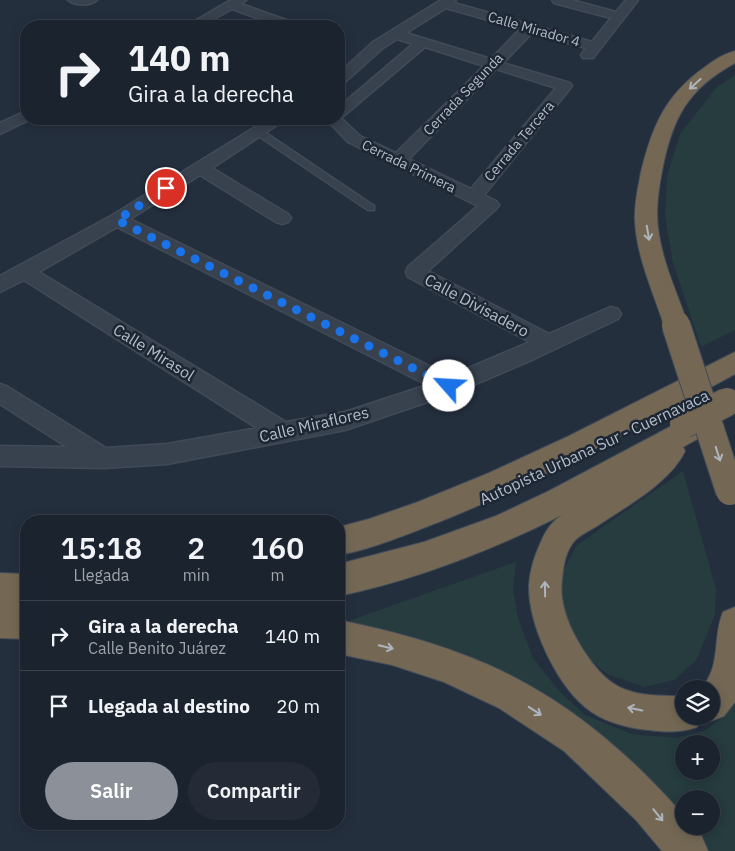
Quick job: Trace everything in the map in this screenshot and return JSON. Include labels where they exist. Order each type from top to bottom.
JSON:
[{"type":"highway","points":[[732,499],[652,256],[646,222],[647,191],[663,127],[674,106],[692,85],[713,69],[735,56]]},
{"type":"highway","points":[[345,540],[357,538],[455,502],[528,470],[735,362]]},
{"type":"highway","name":"Autopista Urbana Sur - Cuernavaca","points":[[345,547],[397,535],[542,475],[735,380]]},
{"type":"highway","name":"Autopista Urbana Sur - Cuernavaca","points":[[345,571],[398,556],[542,502],[735,398]]},
{"type":"highway","points":[[345,579],[382,570],[482,536],[559,502],[672,438],[735,405]]},
{"type":"highway","points":[[672,438],[671,451],[662,462],[562,532],[553,545],[545,571],[544,593],[550,621],[562,649],[588,686],[606,700],[629,708],[658,714],[675,714]]},
{"type":"highway","points":[[0,580],[20,580]]},
{"type":"highway","points":[[0,589],[20,590]]},
{"type":"highway","points":[[0,620],[20,621]]},
{"type":"highway","points":[[720,696],[729,679],[735,624]]},
{"type":"highway","points":[[345,638],[392,648],[448,666],[512,695],[577,738],[650,806],[688,851]]},
{"type":"street","points":[[74,0],[90,0]]},
{"type":"street","points":[[558,0],[618,16],[632,0]]},
{"type":"street","points":[[345,75],[378,46],[448,2]]},
{"type":"street","name":"Calle Mirador 4","points":[[448,2],[529,28],[590,51],[618,16]]},
{"type":"street","points":[[203,20],[236,3],[276,20]]},
{"type":"street","name":"Cerrada Segunda","points":[[398,161],[529,28]]},
{"type":"street","points":[[395,34],[492,64]]},
{"type":"street","points":[[345,109],[422,43]]},
{"type":"street","name":"Cerrada Tercera","points":[[482,201],[565,86],[492,64]]},
{"type":"street","points":[[0,130],[20,119]]},
{"type":"street","points":[[0,285],[117,220],[268,125]]},
{"type":"street","name":"Cerrada Primera","points":[[340,125],[354,139],[482,201]]},
{"type":"street","points":[[199,167],[282,218]]},
{"type":"street","name":"Calle Divisadero","points":[[482,201],[415,272],[549,343]]},
{"type":"street","points":[[117,220],[449,386]]},
{"type":"street","name":"Calle Mirasol","points":[[25,272],[284,433]]},
{"type":"street","name":"Calle Miraflores","points":[[0,456],[103,458],[167,454],[345,421],[449,386],[611,314]]},
{"type":"street","points":[[0,393],[103,458]]},
{"type":"lane","points":[[258,131],[371,208]]},
{"type":"green space","points":[[735,75],[735,330],[701,347],[673,263],[665,217],[667,176],[680,134],[717,87]]},
{"type":"green space","points":[[683,471],[716,589],[715,614],[697,659],[674,680],[644,687],[607,674],[582,654],[561,621],[558,580],[577,545]]},
{"type":"green space","points":[[516,562],[513,589],[518,618],[533,658],[560,692],[585,715],[631,734],[675,738],[675,780],[720,780],[720,735],[687,735],[706,730],[712,725],[720,725],[720,719],[727,713],[735,697],[735,851],[702,851],[685,835],[720,835],[720,790],[675,790],[675,826],[524,688],[468,656],[385,631],[351,626],[351,620]]},
{"type":"route","points":[[166,188],[117,220],[449,386]]}]
